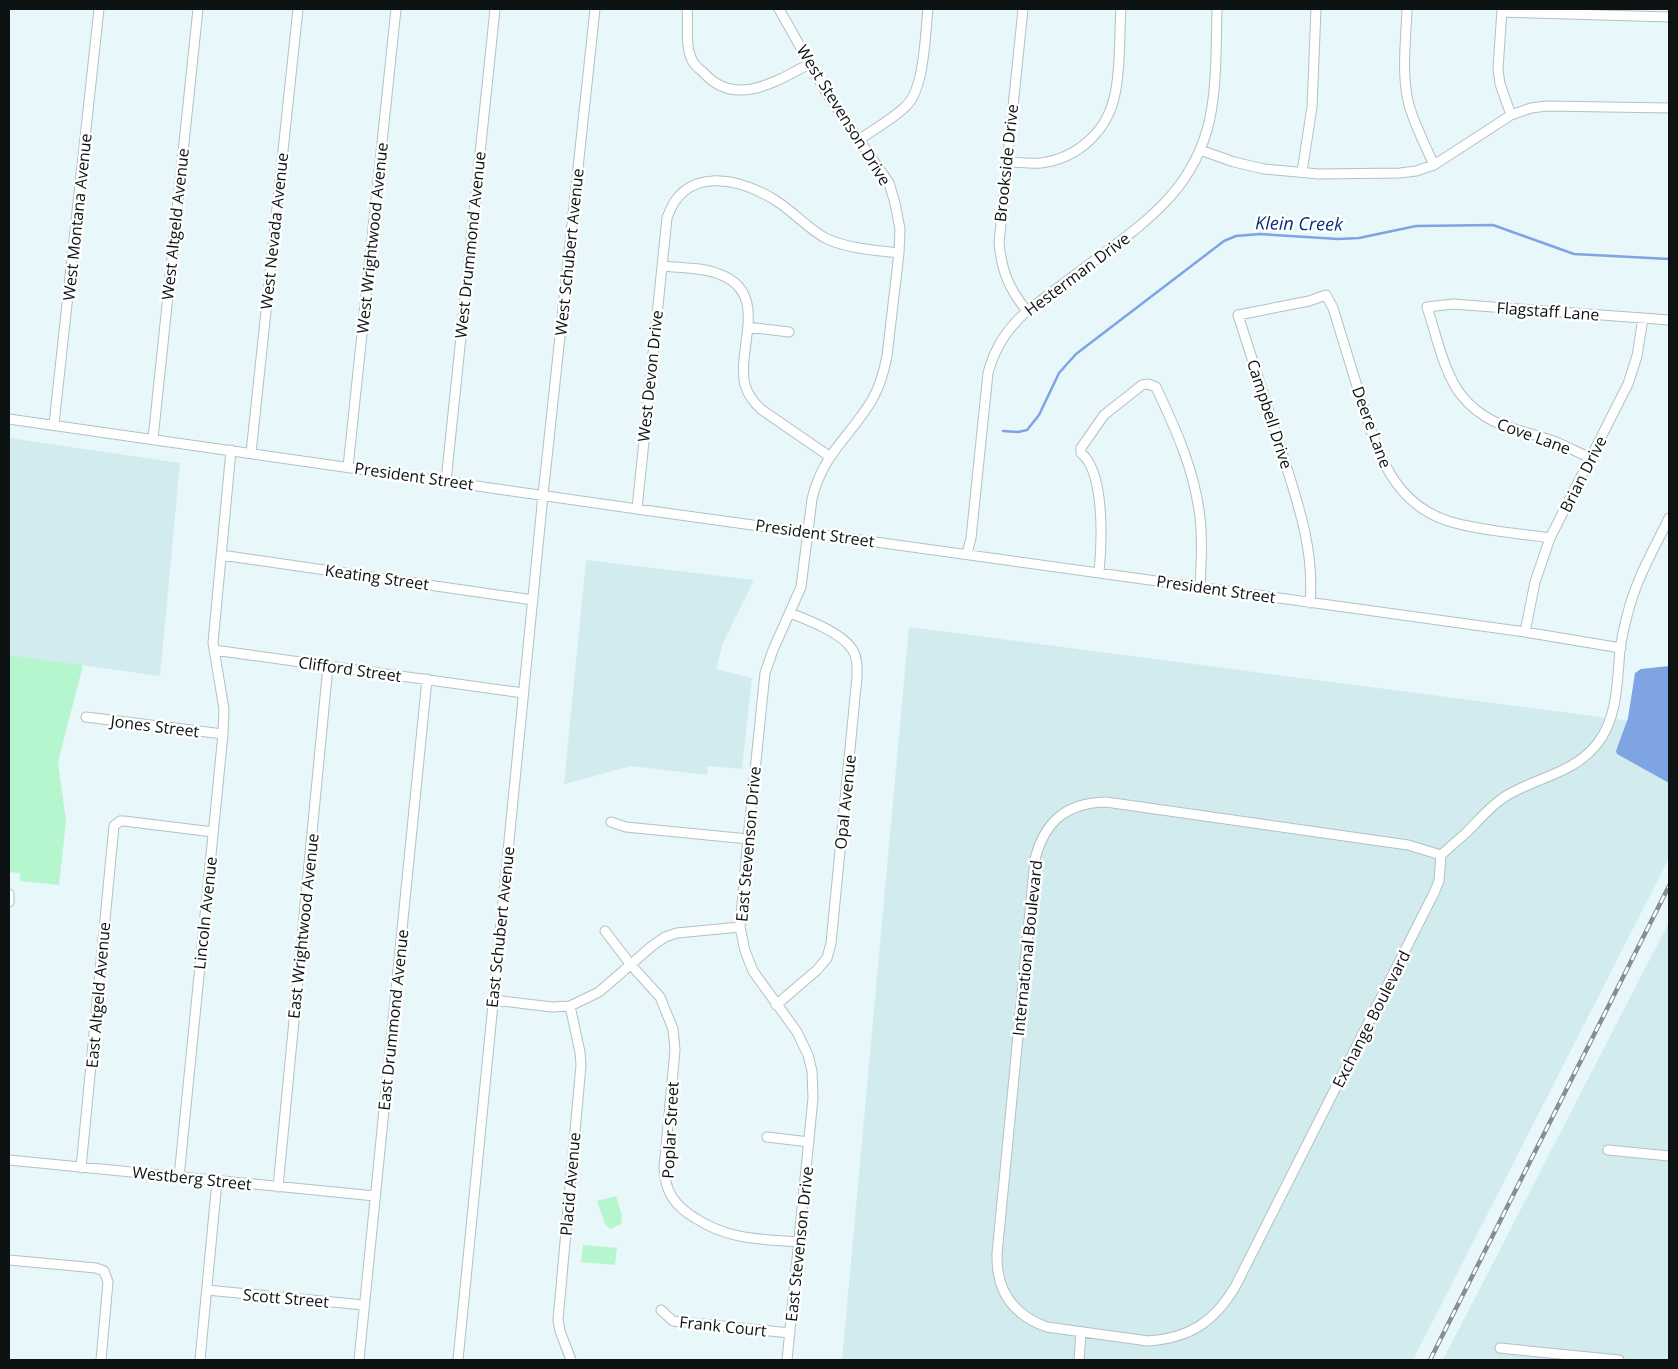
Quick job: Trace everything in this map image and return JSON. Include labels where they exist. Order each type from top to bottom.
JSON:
[{"type":"street","name":"West Montana Avenue","points":[[54,424],[100,9]]},
{"type":"street","name":"West Altgeld Avenue","points":[[153,439],[198,9]]},
{"type":"street","name":"West Nevada Avenue","points":[[251,453],[298,9]]},
{"type":"street","name":"West Wrightwood Avenue","points":[[348,467],[396,9]]},
{"type":"street","name":"West Drummond Avenue","points":[[446,481],[495,9]]},
{"type":"street","name":"West Schubert Avenue","points":[[543,495],[595,9]]},
{"type":"street","points":[[687,9],[687,42],[693,62],[707,77],[716,83],[734,89],[759,88],[775,82],[809,64]]},
{"type":"street","name":"West Stevenson Drive","points":[[779,9],[827,94],[889,183],[899,218],[899,253],[883,377],[872,400],[829,456],[815,485],[808,532]]},
{"type":"street","points":[[859,140],[906,106],[915,95],[920,79],[928,9]]},
{"type":"street","name":"Brookside Drive","points":[[1023,9],[999,237],[1000,256],[1007,282],[1027,311]]},
{"type":"street","points":[[1007,162],[1039,163],[1060,158],[1082,147],[1100,129],[1110,113],[1116,93],[1120,9]]},
{"type":"street","name":"Hesterman Drive","points":[[968,554],[988,373],[994,352],[1010,327],[1027,311],[1153,216],[1185,178],[1200,150],[1210,120],[1213,101],[1217,9]]},
{"type":"street","points":[[1302,172],[1312,107],[1316,9]]},
{"type":"street","points":[[1407,9],[1406,89],[1416,124],[1434,165]]},
{"type":"street","points":[[1511,115],[1502,93],[1498,69],[1502,10],[1622,12],[1669,16]]},
{"type":"street","points":[[1200,150],[1251,167],[1302,172],[1400,173],[1416,171],[1434,165],[1511,115],[1531,108],[1547,106],[1669,108]]},
{"type":"street","name":"West Devon Drive","points":[[637,509],[667,218],[671,205],[676,198],[696,183],[716,180],[742,185],[784,206],[820,235],[830,240],[854,248],[899,253]]},
{"type":"street","points":[[662,266],[708,271],[726,276],[739,288],[748,306],[744,376],[750,397],[762,410],[829,456]]},
{"type":"street","name":"Deere Lane","points":[[1326,295],[1333,308],[1380,457],[1393,480],[1425,510],[1447,521],[1550,538]]},
{"type":"street","name":"Campbell Drive","points":[[1310,602],[1310,556],[1303,518],[1238,315],[1309,301],[1326,295]]},
{"type":"street","name":"Flagstaff Lane","points":[[1427,307],[1453,304],[1669,320]]},
{"type":"street","name":"Cove Lane","points":[[1427,307],[1451,377],[1461,396],[1480,413],[1505,428],[1556,442],[1591,458]]},
{"type":"street","name":"Brian Drive","points":[[1525,632],[1535,582],[1550,538],[1628,384],[1637,356],[1643,318]]},
{"type":"street","points":[[748,327],[789,332]]},
{"type":"street","points":[[1099,572],[1102,534],[1100,508],[1090,463],[1080,452],[1081,448],[1104,415],[1142,384],[1148,384],[1156,387],[1177,431],[1191,470],[1200,518],[1202,545],[1200,587]]},
{"type":"street","name":"President Street","points":[[9,419],[637,509],[1525,632],[1621,648]]},
{"type":"street","points":[[214,650],[231,450]]},
{"type":"street","name":"East Schubert Avenue","points":[[458,1360],[543,495]]},
{"type":"street","points":[[1441,854],[1467,832],[1490,807],[1516,790],[1566,769],[1585,758],[1598,744],[1610,724],[1621,648],[1630,604],[1641,575],[1669,518]]},
{"type":"street","name":"East Stevenson Drive","points":[[787,1360],[813,1098],[812,1072],[803,1042],[753,972],[745,951],[740,928],[765,673],[800,586],[808,532]]},
{"type":"street","name":"Keating Street","points":[[221,555],[533,600]]},
{"type":"street","name":"Opal Avenue","points":[[776,1005],[817,970],[827,958],[831,943],[858,677],[857,663],[852,649],[842,639],[790,613]]},
{"type":"street","name":"Clifford Street","points":[[214,650],[523,693]]},
{"type":"street","name":"Lincoln Avenue","points":[[179,1177],[223,734],[223,700],[214,650]]},
{"type":"street","name":"East Wrightwood Avenue","points":[[278,1186],[328,666]]},
{"type":"street","name":"East Drummond Avenue","points":[[359,1360],[427,679]]},
{"type":"street","name":"Jones Street","points":[[86,717],[223,734]]},
{"type":"street","name":"International Boulevard","points":[[1081,1332],[1048,1327],[1033,1322],[1022,1315],[1008,1300],[999,1281],[997,1266],[1035,859],[1040,842],[1049,827],[1064,812],[1081,805],[1106,802],[1408,845],[1441,854]]},
{"type":"street","name":"East Altgeld Avenue","points":[[81,1168],[114,829],[117,823],[124,821],[213,832]]},
{"type":"street","points":[[611,822],[626,827],[748,840]]},
{"type":"street","name":"Exchange Boulevard","points":[[1081,1332],[1148,1341],[1165,1340],[1182,1335],[1205,1324],[1228,1299],[1434,893],[1439,881],[1441,854]]},
{"type":"street","points":[[9,894],[9,902]]},
{"type":"street","points":[[493,1000],[552,1007],[570,1006],[599,992],[665,937],[677,933],[740,928]]},
{"type":"street","name":"Poplar Street","points":[[605,931],[631,965],[660,997],[673,1029],[675,1050],[664,1168],[666,1184],[673,1200],[680,1209],[690,1216],[707,1226],[728,1234],[799,1242]]},
{"type":"street","name":"Placid Avenue","points":[[570,1006],[581,1064],[558,1320],[571,1360]]},
{"type":"street","points":[[767,1138],[809,1142]]},
{"type":"street","points":[[1608,1150],[1669,1156]]},
{"type":"street","name":"Westberg Street","points":[[9,1160],[375,1196]]},
{"type":"street","points":[[200,1360],[217,1181]]},
{"type":"street","points":[[9,1260],[96,1268],[104,1271],[108,1282],[101,1360]]},
{"type":"street","name":"Scott Street","points":[[207,1290],[364,1305]]},
{"type":"street","name":"Frank Court","points":[[661,1310],[673,1321],[790,1333]]},
{"type":"street","points":[[1079,1360],[1081,1332]]},
{"type":"street","points":[[1500,1348],[1619,1360]]},
{"type":"shaded area","points":[[9,438],[180,463],[160,676],[9,655]]},
{"type":"shaded area","points":[[586,560],[754,580],[723,643],[716,669],[752,678],[742,769],[708,766],[707,775],[631,766],[564,784]]},
{"type":"shaded area","points":[[909,627],[1669,726],[1669,858],[1413,1360],[842,1360]]},
{"type":"shaded area","points":[[1669,922],[1669,1360],[1443,1360]]},
{"type":"green space","points":[[9,655],[83,665],[58,762],[66,821],[59,885],[20,881],[20,873],[9,872]]},
{"type":"green space","points":[[616,1196],[622,1216],[621,1224],[610,1229],[605,1224],[597,1201]]},
{"type":"green space","points":[[583,1245],[617,1248],[615,1265],[581,1262]]},
{"type":"water","points":[[1669,666],[1669,783],[1617,754],[1616,751],[1628,718],[1635,673],[1641,669]]},
{"type":"waterway","name":"Klein Creek","points":[[1003,431],[1018,432],[1027,430],[1039,415],[1059,373],[1076,354],[1224,241],[1236,236],[1260,234],[1338,239],[1359,238],[1416,226],[1493,225],[1574,254],[1669,259]]},
{"type":"railway","points":[[1430,1360],[1669,886]]}]
